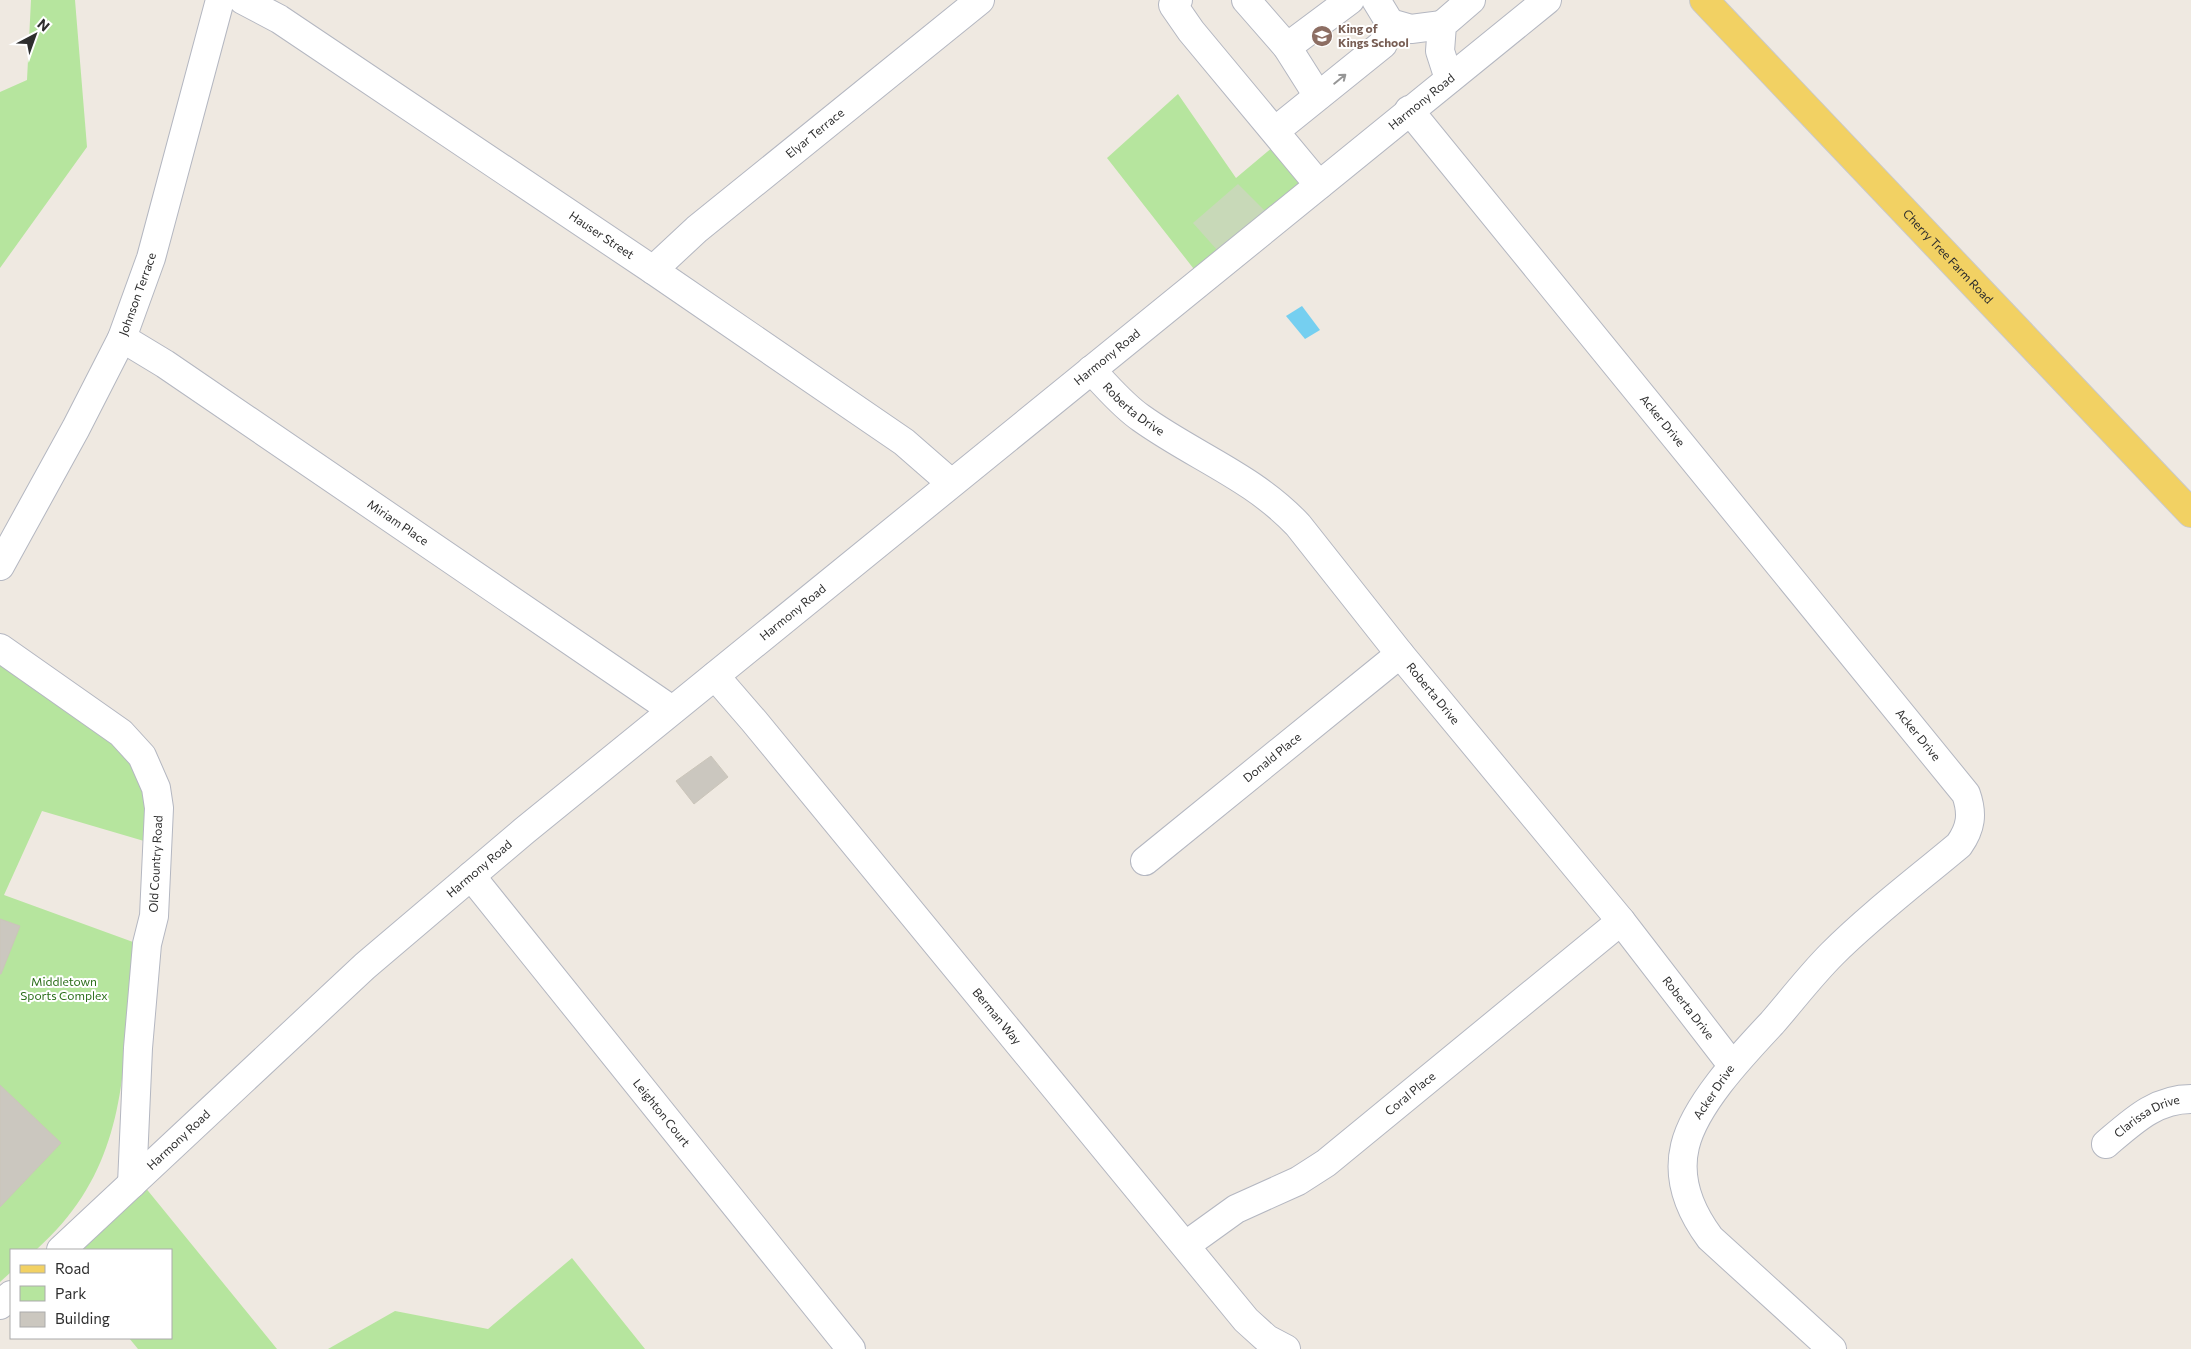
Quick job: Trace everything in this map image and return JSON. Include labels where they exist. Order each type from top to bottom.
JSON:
[{"type":"main road","name":"Cherry Tree Farm Road","points":[[1704,0],[2191,513]]},
{"type":"street","name":"Johnson Terrace","points":[[0,566],[76,428],[122,338],[151,258],[220,0]]},
{"type":"street","name":"Hauser Street","points":[[243,0],[280,19],[653,270],[904,442],[950,483]]},
{"type":"street","name":"Elyar Terrace","points":[[653,270],[697,229],[980,0]]},
{"type":"street","points":[[1178,0],[1172,5],[1191,31],[1319,184]]},
{"type":"street","points":[[1246,0],[1286,47],[1318,96]]},
{"type":"street","points":[[1286,47],[1350,0]]},
{"type":"street","points":[[1376,0],[1390,23],[1411,29],[1442,25],[1471,0]]},
{"type":"street","name":"Harmony Road","points":[[62,1249],[365,966],[471,876],[950,483],[1547,0]]},
{"type":"street","points":[[1275,131],[1383,44],[1390,23]]},
{"type":"street","points":[[1442,25],[1440,50],[1449,78]]},
{"type":"street","name":"Acker Drive","points":[[1410,110],[1966,794],[1971,809],[1971,822],[1967,834],[1959,846],[1869,919],[1830,956],[1732,1065],[1690,1128],[1682,1164],[1688,1200],[1698,1222],[1710,1238],[1832,1349]]},
{"type":"street","name":"Miriam Place","points":[[122,338],[165,364],[672,710]]},
{"type":"street","name":"Roberta Drive","points":[[1091,370],[1140,417],[1173,440],[1249,483],[1282,508],[1621,921],[1732,1065]]},
{"type":"street","name":"Old Country Road","points":[[0,648],[121,733],[142,756],[156,788],[159,808],[154,916],[146,944],[138,1048],[132,1184]]},
{"type":"street","name":"Donald Place","points":[[1145,862],[1400,654]]},
{"type":"street","name":"Berman Way","points":[[714,676],[1256,1330],[1267,1339],[1286,1349]]},
{"type":"street","name":"Leighton Court","points":[[471,876],[851,1349]]},
{"type":"street","name":"Coral Place","points":[[1186,1245],[1236,1210],[1298,1181],[1326,1163],[1621,921]]},
{"type":"street","name":"Clarissa Drive","points":[[2106,1144],[2146,1111],[2168,1102],[2191,1099]]},
{"type":"street","points":[[0,1304],[10,1295]]},
{"type":"green space","points":[[31,0],[75,0],[87,147],[0,268],[0,92],[27,80]]},
{"type":"green space","points":[[1178,94],[1236,178],[1273,147],[1302,187],[1197,273],[1107,158]]},
{"type":"green space","points":[[1238,184],[1285,231],[1235,270],[1193,223]]},
{"type":"green space","name":"Middletown Sports Complex","points":[[0,660],[157,774],[161,846],[42,811],[4,895],[133,942],[123,1069],[117,1108],[107,1146],[91,1182],[68,1217],[37,1249],[10,1249],[10,1273],[0,1282]]},
{"type":"green space","points":[[140,1181],[277,1349],[138,1349],[130,1339],[172,1339],[172,1249],[67,1249]]},
{"type":"green space","points":[[572,1258],[645,1349],[328,1349],[395,1311],[488,1329]]},
{"type":"water","points":[[1302,306],[1320,330],[1305,339],[1286,316]]},
{"type":"building","points":[[711,756],[728,777],[694,804],[676,781]]},
{"type":"building","points":[[0,919],[20,926],[1,974],[0,974]]},
{"type":"building","points":[[0,1085],[61,1143],[0,1207]]},
{"type":"place","name":"King of Kings School","points":[[1322,36]]}]
